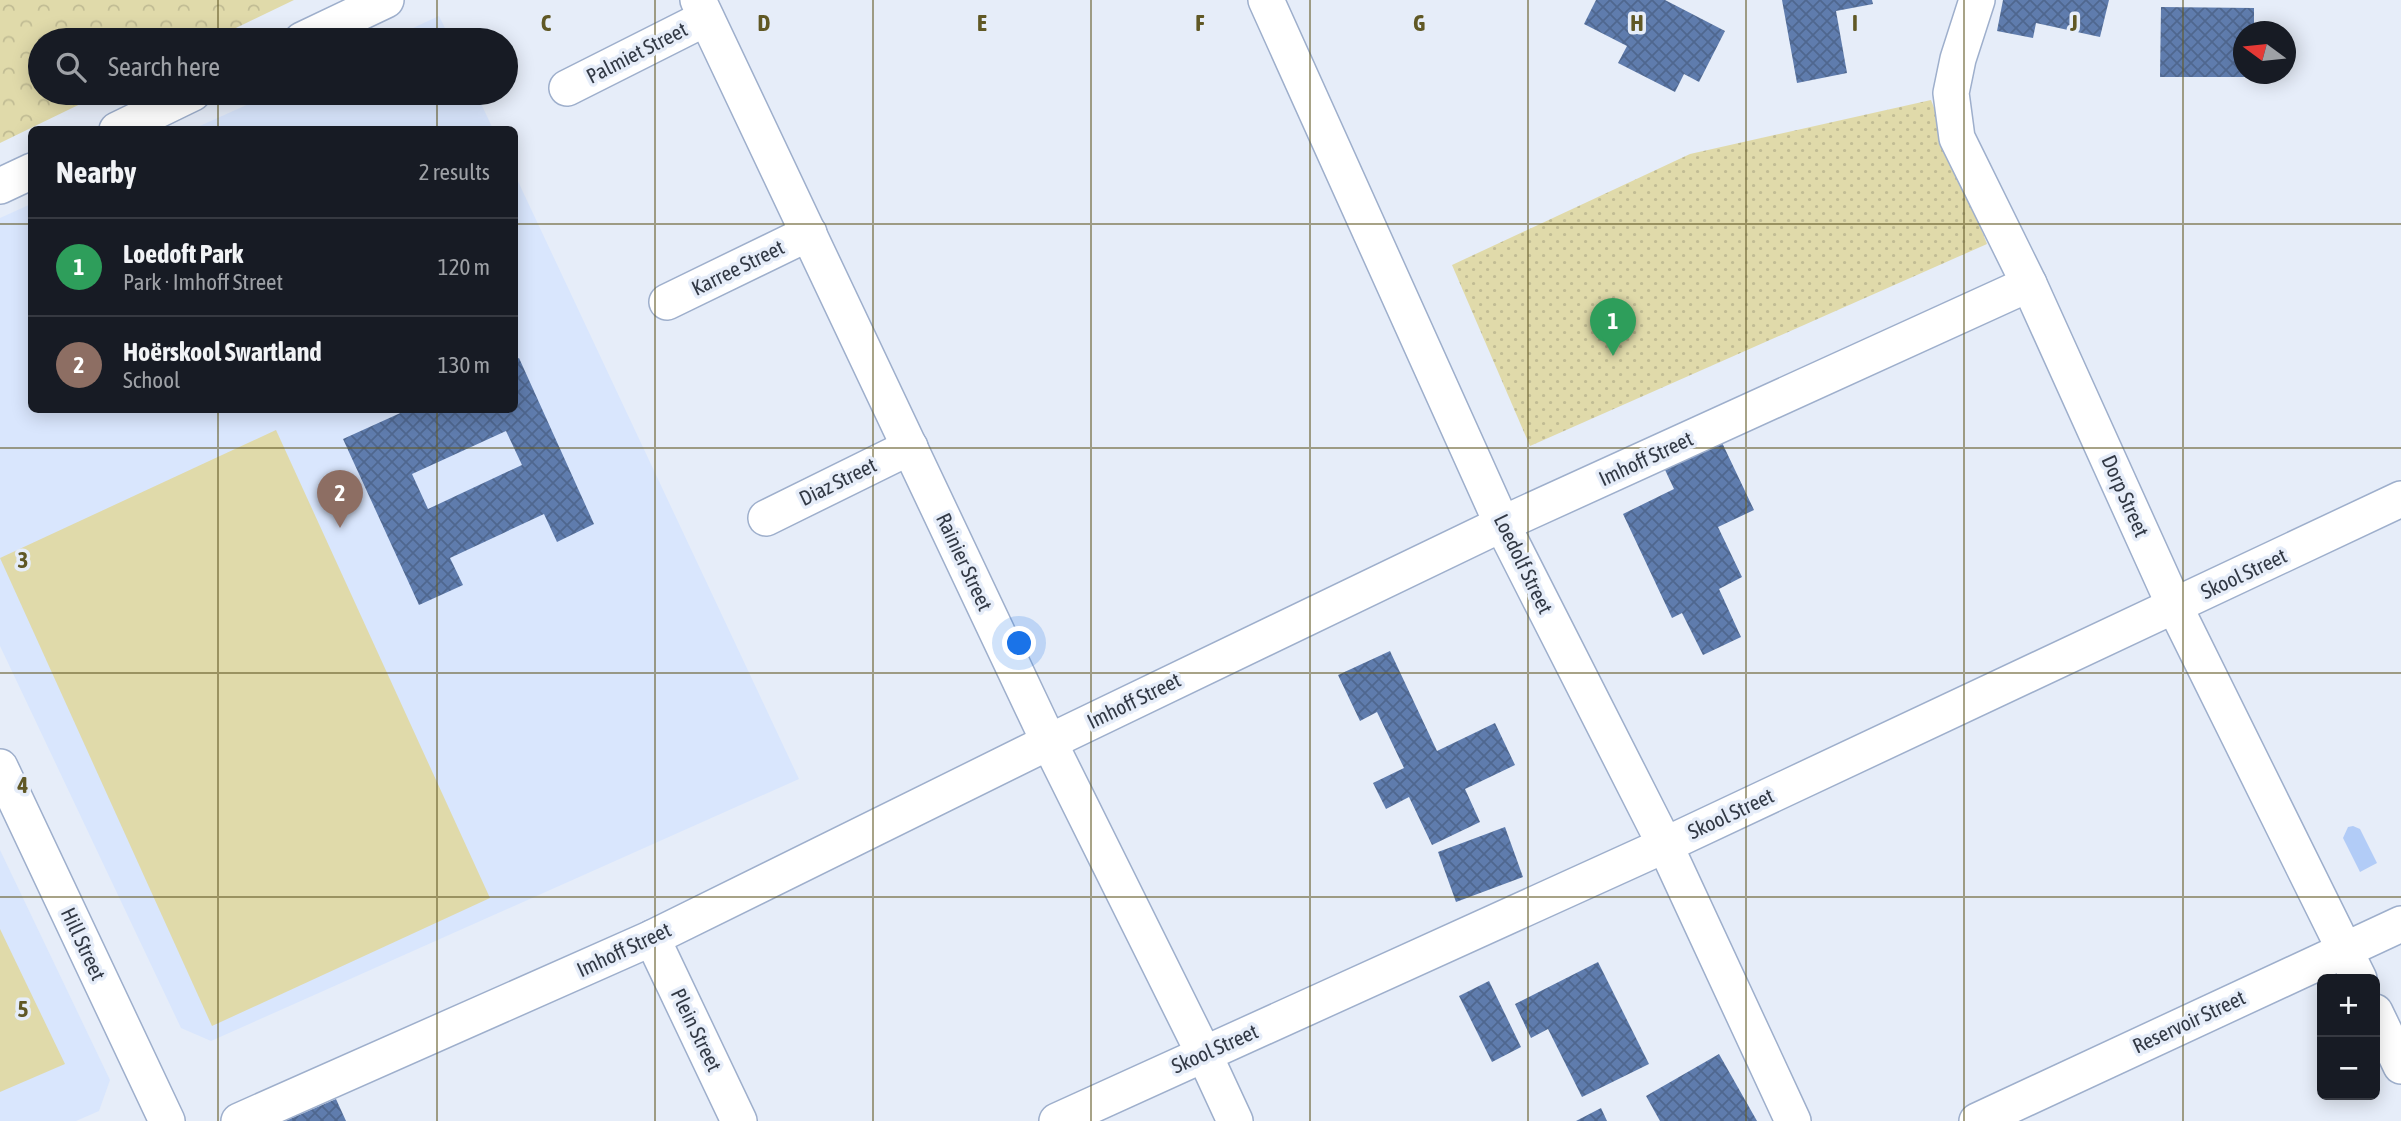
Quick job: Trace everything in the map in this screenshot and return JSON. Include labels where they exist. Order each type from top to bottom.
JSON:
[{"type":"street","points":[[327,28],[386,0]]},
{"type":"street","name":"Loedolf Street","points":[[1266,0],[1502,524],[1665,845],[1793,1121]]},
{"type":"street","name":"Dorp Street","points":[[1977,0],[1958,59],[1951,93],[1957,138],[2029,284],[2175,607],[2352,965]]},
{"type":"street","name":"Palmiet Street","points":[[567,88],[702,9]]},
{"type":"street","name":"Rainier Street","points":[[702,9],[1048,742],[1235,1121]]},
{"type":"street","points":[[125,126],[168,105]]},
{"type":"street","points":[[0,186],[28,173]]},
{"type":"street","name":"Karree Street","points":[[667,302],[809,233]]},
{"type":"street","name":"Imhoff Street","points":[[239,1121],[652,938],[1048,742],[1502,524],[2029,284]]},
{"type":"street","name":"Diaz Street","points":[[766,518],[910,447]]},
{"type":"street","name":"Skool Street","points":[[1057,1121],[1665,845],[2401,499]]},
{"type":"street","name":"Hill Street","points":[[0,768],[167,1121]]},
{"type":"street","name":"Reservoir Street","points":[[1977,1121],[2352,965],[2401,924]]},
{"type":"street","name":"Plein Street","points":[[652,938],[739,1121]]},
{"type":"street","points":[[2380,1022],[2401,1066]]},
{"type":"shaded area","points":[[439,16],[445,28],[413,28]]},
{"type":"shaded area","points":[[246,105],[482,105],[492,126],[200,126]]},
{"type":"shaded area","points":[[518,181],[799,779],[211,1041],[181,1028],[0,646],[0,218],[28,205],[28,413],[518,413]]},
{"type":"shaded area","points":[[0,850],[110,1080],[99,1111],[76,1121],[0,1121]]},
{"type":"green space","points":[[0,0],[294,0],[236,28],[28,28],[28,105],[78,105],[35,126],[28,126],[28,129],[0,143]]},
{"type":"green space","points":[[1931,100],[1987,244],[1530,446],[1452,265],[1690,154]]},
{"type":"green space","points":[[276,430],[490,898],[212,1026],[0,558]]},
{"type":"green space","points":[[0,929],[65,1064],[0,1092]]},
{"type":"water","points":[[2348,827],[2360,829],[2377,863],[2360,872],[2343,838]]},
{"type":"building","points":[[1596,0],[1665,0],[1725,31],[1699,82],[1684,74],[1675,92],[1618,63],[1627,46],[1584,24]]},
{"type":"building","points":[[1782,0],[1872,0],[1873,4],[1836,11],[1847,73],[1797,83]]},
{"type":"building","points":[[2003,0],[2109,0],[2100,37],[2036,23],[2033,38],[1997,31]]},
{"type":"building","points":[[2161,7],[2254,8],[2254,21],[2233,21],[2233,77],[2160,77]]},
{"type":"building","points":[[519,358],[594,524],[557,542],[544,514],[450,558],[463,585],[419,605],[343,439],[400,413],[518,413]],"holes":[[[506,431],[522,465],[428,509],[412,474]]]},
{"type":"building","points":[[1716,430],[1754,510],[1718,527],[1742,577],[1719,589],[1741,637],[1703,655],[1682,613],[1672,618],[1623,514],[1674,489],[1659,457]]},
{"type":"building","points":[[1390,651],[1437,751],[1495,723],[1515,765],[1465,789],[1480,822],[1432,845],[1409,797],[1386,809],[1373,783],[1404,768],[1377,712],[1360,721],[1338,675]]},
{"type":"building","points":[[1505,827],[1523,877],[1456,902],[1438,852]]},
{"type":"building","points":[[1598,962],[1649,1064],[1582,1097],[1548,1029],[1531,1038],[1515,1004]]},
{"type":"building","points":[[1489,981],[1521,1047],[1492,1062],[1459,996]]},
{"type":"building","points":[[1719,1054],[1757,1121],[1660,1121],[1646,1096]]},
{"type":"building","points":[[336,1099],[346,1121],[285,1121]]},
{"type":"building","points":[[1601,1108],[1607,1121],[1576,1121]]},
{"type":"place","name":"Loedoft Park","points":[[1613,356]]},
{"type":"place","name":"Hoërskool Swartland","points":[[340,528]]}]
